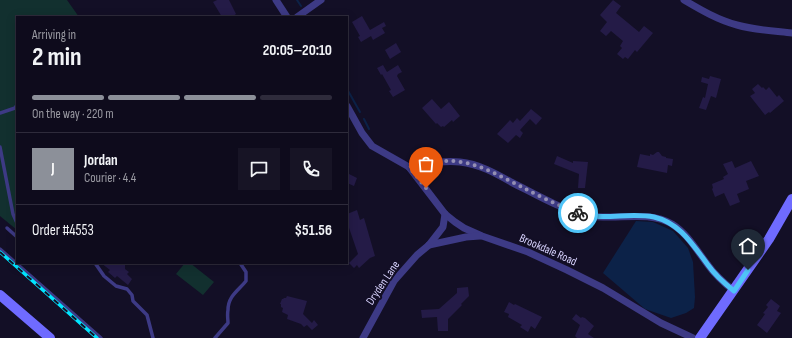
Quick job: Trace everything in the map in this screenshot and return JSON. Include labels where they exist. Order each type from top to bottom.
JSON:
[{"type":"street","points":[[276,0],[286,16]]},
{"type":"street","points":[[298,16],[321,0]]},
{"type":"street","points":[[684,0],[709,13],[738,25],[792,33]]},
{"type":"street","name":"Brookdale Road","points":[[348,108],[362,133],[372,146],[409,167],[445,214],[464,228],[528,252],[560,267],[603,288],[660,323],[693,338]]},
{"type":"street","points":[[409,167],[453,161],[469,164],[492,172],[557,205],[579,213],[598,217],[635,216],[662,219],[673,225],[685,235],[716,275],[734,291]]},
{"type":"street","points":[[700,338],[769,240],[792,199]]},
{"type":"street","name":"Dryden Lane","points":[[363,338],[394,281],[417,255],[429,245],[443,227],[445,214]]},
{"type":"street","name":"Dryden Lane","points":[[429,245],[466,237],[482,236]]},
{"type":"street","points":[[1,299],[50,338]]},
{"type":"lane","points":[[0,113],[16,106]]},
{"type":"lane","points":[[0,147],[13,214],[16,220]]},
{"type":"lane","points":[[7,228],[16,236]]},
{"type":"lane","points":[[0,249],[16,263]]},
{"type":"lane","points":[[17,264],[101,338]]},
{"type":"lane","points":[[96,264],[104,276],[116,286],[126,289],[132,295],[133,301],[147,315],[153,338]]},
{"type":"lane","points":[[215,338],[228,323],[227,313],[233,294],[246,281],[246,272],[241,264]]},
{"type":"green space","points":[[0,0],[67,0],[78,16],[16,16],[16,229],[0,216]]},
{"type":"green space","points":[[184,264],[191,264],[214,282],[203,295],[176,274]]},
{"type":"water","points":[[636,221],[653,222],[673,231],[688,248],[693,262],[695,297],[694,308],[686,313],[671,318],[645,309],[603,273]]},
{"type":"building","points":[[217,0],[229,0],[236,14],[233,16],[221,16],[213,2]]},
{"type":"building","points":[[613,0],[621,6],[616,13],[639,32],[644,26],[653,33],[637,52],[635,50],[628,59],[625,57],[623,59],[617,54],[622,48],[620,46],[623,41],[611,31],[606,36],[600,31],[607,22],[600,15]]},
{"type":"building","points":[[362,16],[370,30],[384,22],[386,26],[382,28],[385,33],[373,40],[371,36],[361,42],[358,37],[360,36],[352,22]]},
{"type":"building","points":[[396,43],[401,52],[390,59],[385,50]]},
{"type":"building","points":[[383,65],[387,72],[398,65],[402,72],[397,76],[405,90],[393,97],[389,91],[391,90],[377,68]]},
{"type":"building","points":[[710,76],[721,79],[716,98],[711,96],[706,110],[699,108],[703,97],[705,98],[708,84],[701,82],[702,77],[709,79]]},
{"type":"building","points":[[758,84],[766,90],[769,87],[777,97],[779,95],[784,101],[770,113],[769,112],[765,115],[750,96],[755,93],[752,89]]},
{"type":"building","points":[[432,99],[441,109],[449,102],[460,116],[453,122],[452,120],[444,127],[441,127],[437,123],[436,124],[422,108]]},
{"type":"building","points":[[531,109],[542,118],[536,125],[530,119],[520,130],[523,133],[520,138],[516,135],[508,143],[497,134],[510,120],[513,123],[517,118],[520,121]]},
{"type":"building","points":[[657,152],[666,158],[673,159],[672,166],[668,165],[667,173],[637,167],[640,154],[650,156],[650,154],[653,155]]},
{"type":"building","points":[[557,156],[573,163],[573,161],[588,162],[585,188],[578,188],[579,174],[554,164]]},
{"type":"building","points":[[732,161],[735,168],[751,161],[759,176],[746,181],[749,189],[737,194],[740,202],[730,206],[724,193],[715,197],[712,184],[724,179],[723,177],[728,174],[723,164]]},
{"type":"building","points":[[348,174],[357,178],[354,186],[348,183]]},
{"type":"building","points":[[357,210],[360,220],[364,218],[375,256],[370,258],[359,268],[357,265],[354,268],[349,263],[358,254],[348,225],[348,214]]},
{"type":"building","points":[[102,264],[125,264],[125,269],[129,272],[127,274],[132,279],[128,285],[117,276],[115,278],[108,272],[110,270]]},
{"type":"building","points":[[468,287],[469,296],[448,319],[448,331],[438,331],[437,317],[422,318],[421,310],[439,309],[457,293],[457,288]]},
{"type":"building","points":[[287,296],[307,301],[303,314],[312,323],[314,320],[318,325],[312,330],[307,325],[304,327],[301,324],[287,319],[288,315],[282,312],[283,308],[280,304],[282,299],[286,298]]},
{"type":"building","points":[[771,299],[780,306],[777,311],[781,313],[767,333],[757,325],[765,314],[763,313],[768,307],[766,305]]},
{"type":"building","points":[[509,302],[542,317],[535,329],[531,326],[528,332],[520,327],[522,325],[508,317],[509,314],[504,312]]},
{"type":"building","points":[[576,314],[581,318],[585,318],[594,326],[588,334],[594,338],[577,338],[575,336],[580,325],[572,319]]},
{"type":"waterway","points":[[297,0],[301,6]]},
{"type":"waterway","points":[[348,91],[360,112]]},
{"type":"waterway","points":[[364,119],[369,129]]},
{"type":"railway","points":[[0,252],[97,338]]},
{"type":"way so far","points":[[426,188],[409,167],[439,162],[460,162],[477,166],[492,172],[557,205],[578,213]]},
{"type":"route","points":[[578,213],[598,217],[635,216],[662,219],[673,225],[685,235],[708,266],[734,291],[748,270]]}]
